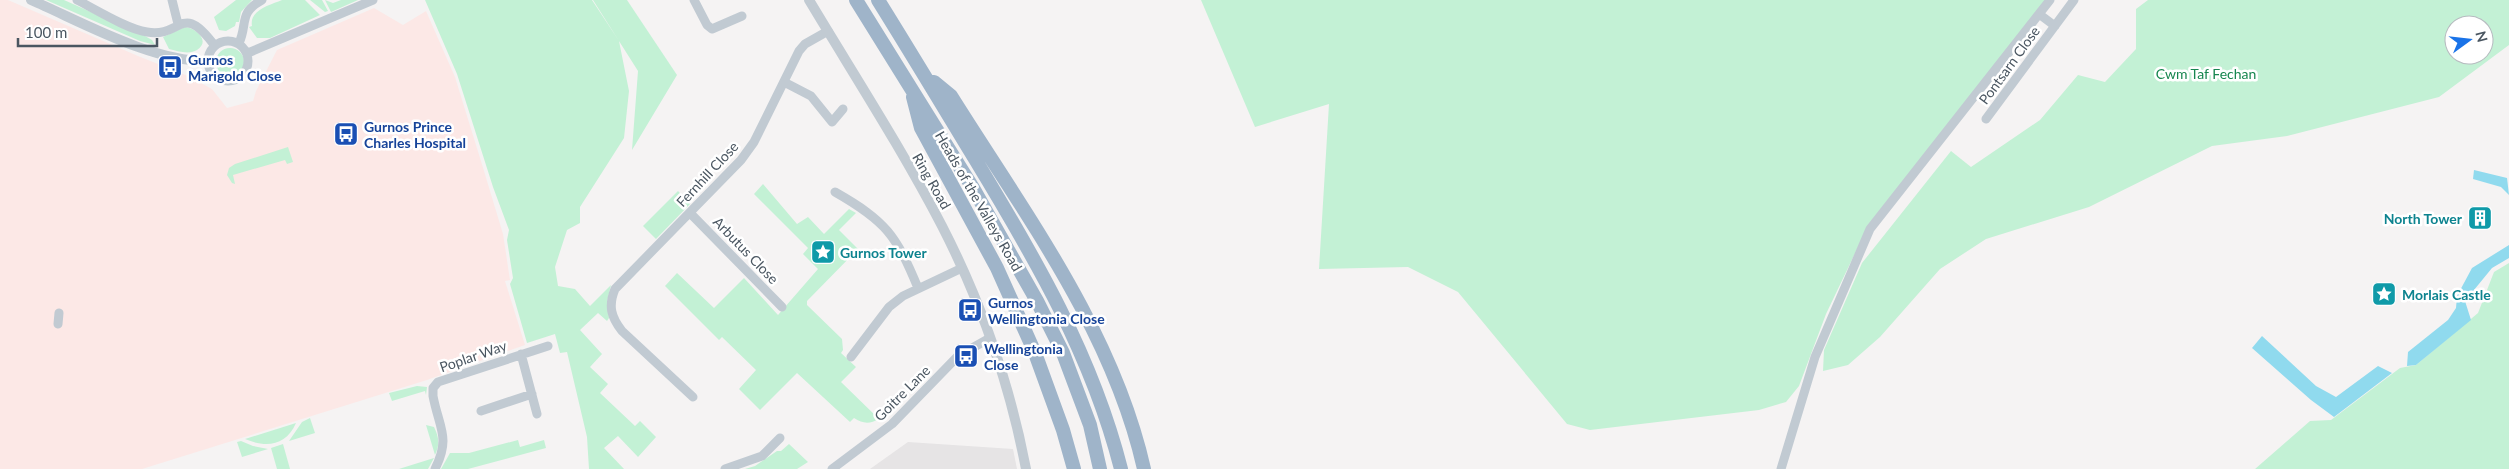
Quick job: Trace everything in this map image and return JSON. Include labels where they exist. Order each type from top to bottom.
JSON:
[{"type":"highway","name":"Heads of the Valleys Road","points":[[856,0],[908,80],[1002,238],[1063,353],[1090,425],[1100,469]]},
{"type":"highway","name":"Heads of the Valleys Road","points":[[878,0],[923,71],[1022,237],[1084,355],[1109,422],[1121,469]]},
{"type":"highway","points":[[923,71],[950,96],[1073,290],[1107,357],[1136,434],[1144,469]]},
{"type":"highway","points":[[908,80],[921,128],[998,268],[1035,353],[1063,430],[1074,469]]},
{"type":"street","points":[[31,0],[136,45],[187,60],[208,61]]},
{"type":"street","points":[[77,0],[147,32],[162,32],[178,24],[185,22],[193,23],[201,29],[215,46]]},
{"type":"street","points":[[172,0],[178,24]]},
{"type":"street","points":[[239,43],[246,12],[252,5],[262,0]]},
{"type":"street","points":[[248,54],[372,0]]},
{"type":"street","points":[[694,0],[707,25],[712,29],[742,16]]},
{"type":"street","name":"Ring Road","points":[[809,0],[937,218],[962,268],[1007,387],[1026,469]]},
{"type":"street","points":[[1781,469],[1815,357],[1870,229],[2050,0]]},
{"type":"street","name":"Pontsarn Close","points":[[1986,119],[2074,0]]},
{"type":"street","name":"Pontsarn Close","points":[[2039,14],[2055,26]]},
{"type":"street","name":"Fernhill Close","points":[[693,397],[614,320],[611,300],[615,289],[741,160],[754,142],[799,51],[805,44],[828,31]]},
{"type":"street","points":[[226,40],[239,43],[248,54],[249,60],[246,72],[231,81],[224,81],[214,75],[208,61],[210,52],[215,46],[226,40]]},
{"type":"street","points":[[784,82],[811,96],[832,122],[843,109]]},
{"type":"street","points":[[835,192],[864,208],[891,234],[902,250],[918,288]]},
{"type":"street","name":"Arbutus Close","points":[[690,213],[782,307]]},
{"type":"street","points":[[851,356],[889,307],[903,296],[962,268]]},
{"type":"street","points":[[58,324],[59,313]]},
{"type":"street","name":"Goitre Lane","points":[[832,469],[892,424],[958,356],[990,338]]},
{"type":"street","name":"Poplar Way","points":[[435,469],[445,443],[437,418],[433,388],[443,379],[548,346]]},
{"type":"street","points":[[521,354],[537,414]]},
{"type":"street","points":[[481,411],[532,394]]},
{"type":"street","points":[[725,469],[762,456],[780,438]]},
{"type":"shaded area","points":[[0,0],[8,0],[188,76],[212,89],[227,108],[253,101],[256,91],[277,50],[374,8],[403,25],[426,11],[455,77],[503,234],[510,280],[505,281],[525,345],[427,380],[142,469],[0,469]]},
{"type":"shaded area","points":[[908,442],[1013,449],[1017,469],[870,469]]},
{"type":"green space","points":[[46,0],[64,0],[145,36],[152,40],[155,45],[140,41]]},
{"type":"green space","points":[[236,0],[252,0],[241,12],[239,22],[236,22],[235,26],[226,31],[219,30],[214,17]]},
{"type":"green space","points":[[282,0],[305,0],[320,15],[270,38],[257,38],[249,27],[252,26],[254,16],[266,6]]},
{"type":"green space","points":[[310,0],[322,0],[328,11],[325,12]]},
{"type":"green space","points":[[325,0],[333,3],[341,0],[358,0],[331,12]]},
{"type":"green space","points":[[425,0],[592,0],[619,41],[629,91],[624,138],[580,207],[580,223],[567,230],[555,267],[558,286],[575,289],[590,306],[611,285],[607,302],[609,318],[607,321],[598,313],[580,330],[602,354],[590,367],[608,384],[600,393],[635,426],[640,421],[656,437],[638,457],[618,436],[604,448],[624,469],[589,469],[587,437],[567,352],[560,353],[555,334],[527,343],[510,284],[513,278],[507,240],[509,230],[493,187],[457,74]]},
{"type":"green space","points":[[593,0],[627,0],[677,75],[632,150],[638,71]]},
{"type":"green space","points":[[1201,0],[2046,0],[1869,224],[1826,314],[1799,386],[1786,402],[1759,410],[1590,430],[1567,424],[1458,292],[1408,267],[1319,269],[1329,104],[1255,127]]},
{"type":"green space","name":"Cwm Taf Fechan","points":[[2148,0],[2509,0],[2509,45],[2494,56],[2494,15],[2444,15],[2444,65],[2482,65],[2439,97],[2287,136],[2212,146],[2089,207],[1986,239],[1940,269],[1880,337],[1848,365],[1823,371],[1824,350],[1862,263],[1951,151],[1971,167],[2040,120],[2078,75],[2105,82],[2136,49],[2136,9]]},
{"type":"green space","points":[[185,27],[197,32],[202,39],[203,43],[201,46],[197,50],[190,52],[169,49],[163,37]]},
{"type":"green space","points":[[230,48],[240,52],[244,62],[240,72],[230,76],[220,72],[216,62],[220,52]]},
{"type":"green space","points":[[288,147],[293,162],[287,164],[285,160],[233,175],[235,184],[232,183],[227,175],[229,168],[235,164]]},
{"type":"green space","points":[[763,184],[797,224],[808,217],[824,234],[849,209],[856,213],[839,230],[858,249],[807,301],[807,305],[842,339],[843,350],[841,353],[856,367],[841,382],[879,419],[876,421],[863,422],[854,418],[850,422],[797,373],[760,410],[739,389],[756,370],[722,337],[719,340],[665,286],[677,273],[714,308],[744,278],[778,315],[818,269],[803,254],[808,248],[754,194]]},
{"type":"green space","points":[[678,191],[690,204],[656,239],[643,226]]},
{"type":"green space","points":[[2509,263],[2509,469],[2255,469],[2310,421],[2331,420],[2400,368],[2416,365],[2478,313],[2494,272]]},
{"type":"green space","points":[[417,386],[427,387],[426,395],[425,391],[392,401],[389,393]]},
{"type":"green space","points":[[310,418],[315,433],[289,441],[302,422]]},
{"type":"green space","points":[[296,423],[287,436],[275,443],[260,444],[245,439]]},
{"type":"green space","points":[[426,425],[434,427],[437,434],[438,444],[435,455]]},
{"type":"green space","points":[[518,440],[520,447],[544,440],[546,448],[468,469],[441,469],[450,453],[469,453]]},
{"type":"green space","points":[[241,441],[268,449],[242,457],[237,442]]},
{"type":"green space","points":[[283,444],[290,469],[277,469],[271,448]]},
{"type":"green space","points":[[789,444],[808,462],[797,469],[745,469],[755,466],[777,451],[781,451]]},
{"type":"green space","points":[[434,458],[428,469],[399,469],[402,468]]},
{"type":"water","points":[[2474,170],[2507,178],[2509,195],[2501,187],[2473,179]]},
{"type":"water","points":[[2509,245],[2509,258],[2492,268],[2465,301],[2471,320],[2416,365],[2407,366],[2408,352],[2448,320],[2456,308],[2457,296],[2472,268]]},
{"type":"water","points":[[2262,336],[2316,386],[2336,397],[2378,366],[2392,373],[2334,417],[2311,400],[2252,348]]},
{"type":"place","name":"Gurnos Marigold Close","points":[[170,67]]},
{"type":"place","name":"Gurnos Prince Charles Hospital","points":[[346,134]]},
{"type":"place","name":"North Tower","points":[[2480,218]]},
{"type":"place","name":"Gurnos Tower","points":[[823,252]]},
{"type":"place","name":"Morlais Castle","points":[[2384,294]]},
{"type":"place","name":"Gurnos Wellingtonia Close","points":[[970,310]]},
{"type":"place","name":"Wellingtonia Close","points":[[966,356]]}]
